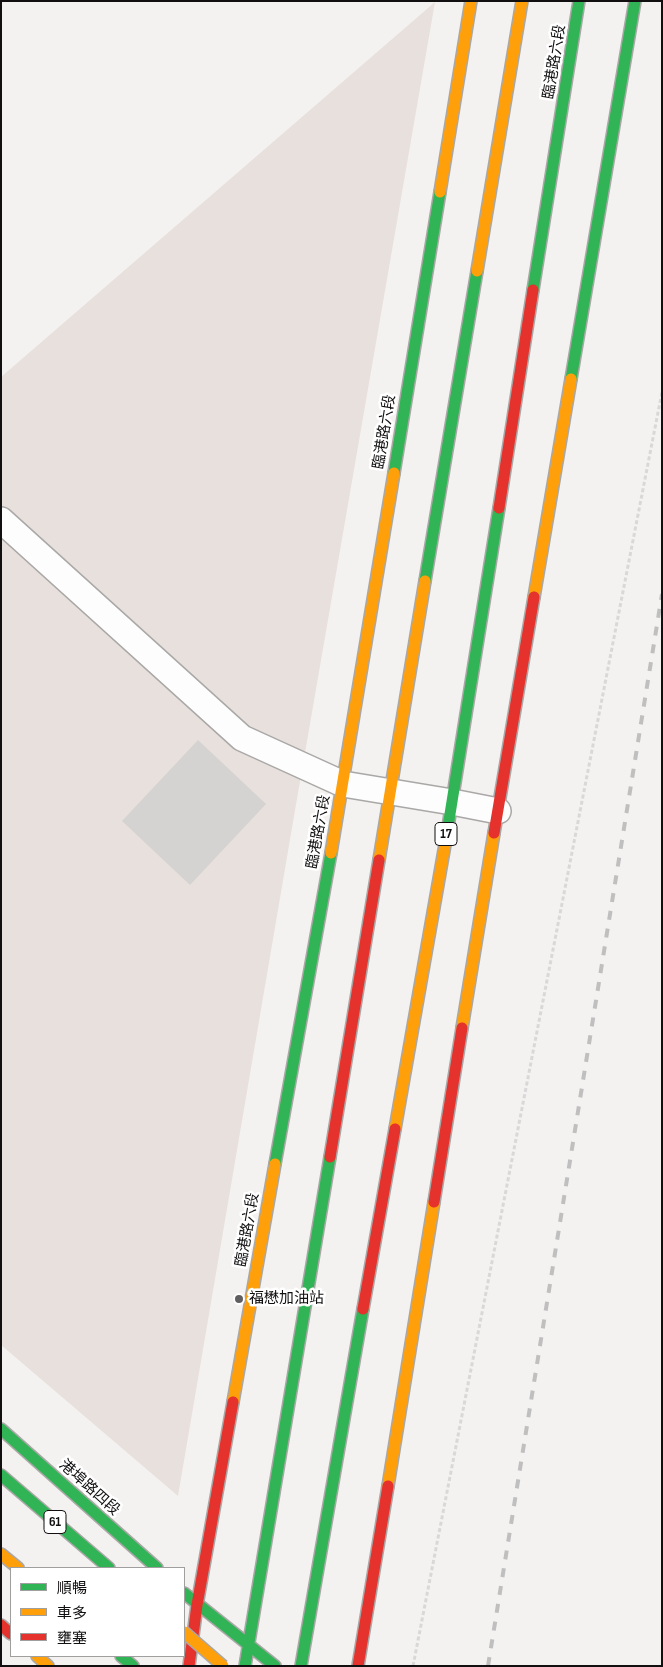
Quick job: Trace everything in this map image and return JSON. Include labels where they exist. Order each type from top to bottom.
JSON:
[{"type":"main road","name":"臨港路六段","points":[[189,1666],[197,1604],[342,784],[471,1]]},
{"type":"main road","points":[[245,1666],[522,1]]},
{"type":"main road","name":"臨港路六段","points":[[302,1666],[452,802],[579,1]]},
{"type":"main road","points":[[358,1666],[498,811],[635,1]]},
{"type":"main road","name":"港埠路四段","points":[[1,1429],[156,1567]]},
{"type":"main road","name":"61","points":[[1,1475],[108,1567]]},
{"type":"main road","points":[[1,1554],[17,1567]]},
{"type":"main road","points":[[185,1594],[275,1666]]},
{"type":"main road","points":[[185,1633],[222,1666]]},
{"type":"main road","points":[[38,1657],[48,1666]]},
{"type":"main road","points":[[122,1657],[133,1666]]},
{"type":"lane","points":[[1,520],[242,738],[342,784],[498,811]]},
{"type":"path","points":[[413,1666],[662,392]]},
{"type":"shaded area","points":[[435,2],[178,1496],[1,1345],[1,377]]},
{"type":"building","points":[[198,740],[266,804],[190,885],[122,821]]},
{"type":"railway","points":[[488,1666],[662,594]]},
{"type":"traffic: fast","points":[[533,290],[579,1]]},
{"type":"traffic: fast","points":[[571,379],[635,1]]},
{"type":"traffic: fast","points":[[394,473],[440,192]]},
{"type":"traffic: fast","points":[[425,581],[477,271]]},
{"type":"traffic: fast","points":[[446,839],[499,508]]},
{"type":"traffic: fast","points":[[275,1164],[331,853]]},
{"type":"traffic: fast","points":[[245,1666],[330,1157]]},
{"type":"traffic: fast","points":[[301,1666],[363,1309]]},
{"type":"traffic: fast","points":[[1,1429],[156,1567]]},
{"type":"traffic: fast","points":[[1,1475],[108,1567]]},
{"type":"traffic: fast","points":[[185,1594],[275,1666]]},
{"type":"traffic: fast","points":[[122,1657],[133,1666]]},
{"type":"traffic: slow","points":[[440,192],[471,1]]},
{"type":"traffic: slow","points":[[477,271],[522,1]]},
{"type":"traffic: slow","points":[[534,597],[571,379]]},
{"type":"traffic: slow","points":[[331,853],[394,473]]},
{"type":"traffic: slow","points":[[379,860],[425,581]]},
{"type":"traffic: slow","points":[[462,1028],[494,833]]},
{"type":"traffic: slow","points":[[395,1129],[446,839]]},
{"type":"traffic: slow","points":[[233,1402],[275,1164]]},
{"type":"traffic: slow","points":[[388,1486],[434,1202]]},
{"type":"traffic: slow","points":[[1,1554],[17,1567]]},
{"type":"traffic: slow","points":[[185,1633],[223,1666]]},
{"type":"traffic: slow","points":[[38,1657],[48,1666]]},
{"type":"traffic: jam","points":[[499,508],[533,290]]},
{"type":"traffic: jam","points":[[494,833],[534,597]]},
{"type":"traffic: jam","points":[[330,1157],[379,860]]},
{"type":"traffic: jam","points":[[434,1202],[462,1028]]},
{"type":"traffic: jam","points":[[363,1309],[395,1129]]},
{"type":"traffic: jam","points":[[189,1666],[197,1605],[233,1402]]},
{"type":"traffic: jam","points":[[358,1666],[388,1486]]},
{"type":"traffic: jam","points":[[1,1625],[10,1633]]},
{"type":"place","name":"福懋加油站","points":[[239,1299]]}]
